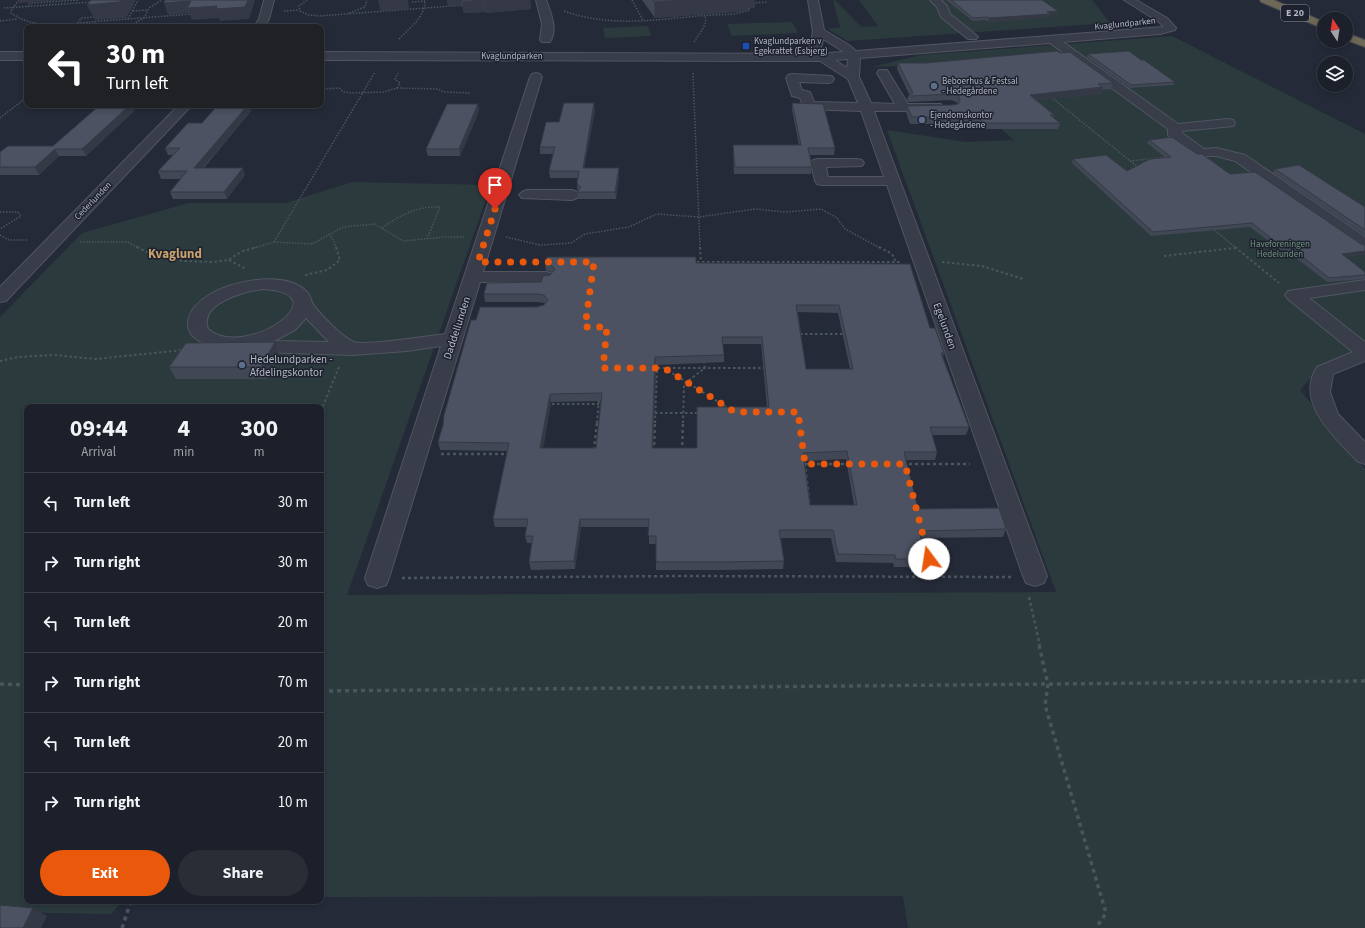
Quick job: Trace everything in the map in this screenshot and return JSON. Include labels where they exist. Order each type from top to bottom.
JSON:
[{"type":"highway","name":"E 20","points":[[1265,0],[1317,23]]},
{"type":"highway","name":"E 20","points":[[1284,0],[1317,14]]},
{"type":"highway","points":[[1353,30],[1365,35]]},
{"type":"highway","points":[[1353,39],[1365,44]]},
{"type":"street","points":[[261,24],[264,19],[269,0]]},
{"type":"street","points":[[813,0],[819,32],[815,49],[823,58],[853,76]]},
{"type":"street","points":[[935,0],[942,6],[945,15],[972,37]]},
{"type":"street","points":[[1129,0],[1163,20]]},
{"type":"street","points":[[536,77],[521,56],[546,40],[549,29],[548,18],[543,5]]},
{"type":"street","name":"Kvaglundparken","points":[[324,56],[702,56],[736,58],[823,58],[1160,31],[1171,28],[1163,20],[1148,23],[845,47],[742,51],[702,56]]},
{"type":"street","points":[[819,32],[845,47],[854,56]]},
{"type":"street","points":[[546,40],[558,56]]},
{"type":"street","points":[[1053,40],[1175,128],[1228,123]]},
{"type":"street","points":[[0,56],[24,56]]},
{"type":"street","name":"Daddellunden","points":[[378,578],[453,339],[471,308],[473,277],[536,77],[558,56]]},
{"type":"street","name":"Egelunden","points":[[854,56],[853,76],[866,106],[994,464],[1031,583]]},
{"type":"street","points":[[883,73],[904,108]]},
{"type":"street","points":[[796,92],[792,78],[828,78]]},
{"type":"street","points":[[796,92],[806,96],[809,106],[904,108],[951,106]]},
{"type":"street","points":[[796,92],[817,93]]},
{"type":"street","name":"Cederlunden","points":[[0,297],[183,108]]},
{"type":"street","points":[[1175,128],[1175,134],[1201,154],[1216,152],[1240,158],[1365,244]]},
{"type":"street","points":[[857,163],[818,163],[822,181],[893,181]]},
{"type":"street","points":[[527,195],[572,195]]},
{"type":"street","points":[[473,277],[545,277]]},
{"type":"street","points":[[262,284],[279,285],[293,289],[299,293],[303,299],[303,305],[301,312],[288,326],[265,337],[252,341],[225,342],[204,336],[198,330],[198,316],[204,308],[223,294],[235,289],[262,284]]},
{"type":"street","points":[[1294,295],[1365,285]]},
{"type":"street","points":[[1294,295],[1365,353],[1324,371],[1320,392],[1329,417],[1365,456]]},
{"type":"street","points":[[303,305],[335,338],[352,348]]},
{"type":"street","points":[[252,341],[260,346],[352,348],[407,345],[453,339]]},
{"type":"path","points":[[18,19],[11,13],[12,8],[19,0]]},
{"type":"path","points":[[28,7],[30,4],[79,0]]},
{"type":"path","points":[[128,19],[138,0]]},
{"type":"path","points":[[133,24],[144,18],[148,10],[162,0]]},
{"type":"path","points":[[307,0],[299,6],[299,10],[313,16],[471,5]]},
{"type":"path","points":[[367,0],[365,7],[367,13]]},
{"type":"path","points":[[396,43],[422,16],[426,8],[425,0],[412,2],[412,0]]},
{"type":"path","points":[[632,0],[643,20]]},
{"type":"path","points":[[4,8],[95,2]]},
{"type":"path","points":[[543,5],[560,9],[575,16],[603,21],[643,20],[748,11],[750,10],[744,3],[768,2]]},
{"type":"path","points":[[339,15],[365,7]]},
{"type":"path","points":[[132,11],[148,10]]},
{"type":"path","points":[[694,44],[694,41],[705,25],[707,19],[702,11]]},
{"type":"path","points":[[77,23],[81,18],[94,17],[97,12]]},
{"type":"path","points":[[684,12],[686,16]]},
{"type":"path","points":[[0,21],[18,19],[37,24],[77,23],[193,14]]},
{"type":"path","points":[[89,22],[98,24]]},
{"type":"path","points":[[692,67],[701,269]]},
{"type":"path","points":[[274,242],[375,72]]},
{"type":"path","points":[[324,88],[339,88],[344,92],[362,93],[384,92],[397,88],[438,89],[444,92],[470,93]]},
{"type":"path","points":[[1050,96],[1142,170]]},
{"type":"path","points":[[0,118],[24,99]]},
{"type":"path","points":[[1130,161],[1201,154]]},
{"type":"path","points":[[382,228],[408,211],[431,206],[440,207],[427,239]]},
{"type":"path","points":[[0,235],[9,240],[54,242],[127,242],[153,255],[183,261],[212,262],[228,260],[243,251],[274,242],[312,244],[343,227],[375,224],[403,241],[504,236],[540,245],[571,243],[585,234],[629,227],[657,214],[699,217],[755,208],[786,212],[821,209],[837,218],[845,229],[892,254],[896,262]]},
{"type":"path","points":[[0,212],[18,212],[21,216],[10,224],[0,228]]},
{"type":"path","points":[[1207,224],[1294,295]]},
{"type":"path","points":[[300,274],[306,275],[327,270],[340,260],[334,241],[329,234]]},
{"type":"path","points":[[1164,256],[1236,248]]},
{"type":"path","points":[[228,260],[248,270]]},
{"type":"path","points":[[686,262],[956,263],[982,266],[1023,279]]},
{"type":"path","points":[[788,262],[790,269]]},
{"type":"path","points":[[853,262],[855,269]]},
{"type":"path","points":[[801,341],[800,334],[847,334]]},
{"type":"path","points":[[324,404],[343,359],[352,348]]},
{"type":"path","points":[[0,361],[18,357],[54,355],[96,359],[185,350]]},
{"type":"path","points":[[704,360],[705,368]]},
{"type":"path","points":[[650,368],[771,368]]},
{"type":"path","points":[[654,454],[657,368]]},
{"type":"path","points":[[664,368],[729,409]]},
{"type":"path","points":[[682,454],[684,384],[705,368]]},
{"type":"path","points":[[593,454],[599,397]]},
{"type":"path","points":[[544,404],[599,404]]},
{"type":"path","points":[[656,413],[705,413]]},
{"type":"path","points":[[417,454],[515,454]]},
{"type":"path","points":[[804,456],[811,510]]},
{"type":"path","points":[[805,464],[851,464]]},
{"type":"path","points":[[897,464],[994,464]]},
{"type":"path","points":[[905,464],[907,471]]},
{"type":"path","points":[[803,511],[816,510]]},
{"type":"path","points":[[922,529],[929,559]]},
{"type":"path","points":[[378,578],[673,576],[1031,583],[1036,624],[1048,685],[1045,705],[1106,913],[1096,928]]},
{"type":"path","points":[[324,691],[1365,681]]},
{"type":"path","points":[[0,684],[24,685]]},
{"type":"path","points":[[122,928],[130,904]]},
{"type":"green space","points":[[833,0],[835,0],[861,27],[878,26],[859,0],[1092,0],[1110,23],[848,41],[828,29],[840,27]]},
{"type":"green space","points":[[792,22],[798,33],[732,36],[727,24]]},
{"type":"green space","points":[[648,26],[651,36],[605,38],[603,28]]},
{"type":"green space","name":"Haveforeningen Hedelunden","points":[[1172,36],[1365,134],[1365,349],[1321,367],[1300,390],[1365,469],[1365,928],[908,928],[903,896],[324,897],[324,404],[24,404],[24,904],[119,904],[111,914],[0,912],[0,317],[82,233],[189,203],[286,203],[352,182],[491,185],[347,595],[1056,592],[887,130],[966,142],[1014,140],[928,65],[872,67],[921,55]]},
{"type":"building","points":[[91,0],[121,0],[119,2],[87,5]]},
{"type":"building","points":[[165,0],[248,0],[245,7],[216,9],[217,6],[187,8],[191,1],[164,3]]},
{"type":"building","points":[[462,0],[482,0],[462,2]]},
{"type":"building","points":[[653,0],[685,0],[654,2]]},
{"type":"building","points":[[951,0],[1042,0],[1058,11],[1047,12],[1051,14],[973,18]]},
{"type":"building","points":[[1057,51],[1060,53],[1070,52],[1113,83],[1098,84],[1103,87],[1030,95],[1054,115],[1050,115],[1060,123],[982,123],[979,117],[912,117],[907,106],[953,105],[958,104],[960,99],[958,95],[952,94],[910,96],[909,94],[913,93],[898,63],[926,63]]},
{"type":"building","points":[[1129,51],[1175,82],[1131,85],[1088,54]]},
{"type":"building","points":[[564,103],[594,103],[583,168],[619,168],[615,192],[577,192],[581,188],[577,183],[579,171],[549,171],[555,147],[540,147],[546,122],[559,122]]},
{"type":"building","points":[[792,103],[823,104],[835,148],[808,148],[812,167],[735,167],[733,145],[801,145]]},
{"type":"building","points":[[447,104],[478,104],[459,149],[426,149]]},
{"type":"building","points":[[97,108],[127,108],[82,149],[55,149],[35,167],[0,167],[0,152],[8,146],[53,146]]},
{"type":"building","points":[[215,108],[245,108],[194,168],[243,168],[224,192],[170,192],[187,171],[158,171],[180,148],[165,148],[188,123],[202,123]]},
{"type":"building","points":[[1172,137],[1197,154],[1202,154],[1230,174],[1255,172],[1361,244],[1365,245],[1365,251],[1342,254],[1365,272],[1365,275],[1329,278],[1289,246],[1282,247],[1252,223],[1153,232],[1073,159],[1106,155],[1127,171],[1150,159],[1171,157],[1149,140]]},
{"type":"building","points":[[1299,165],[1365,207],[1365,230],[1275,169]]},
{"type":"building","points":[[547,257],[696,257],[696,263],[910,264],[930,328],[935,328],[944,353],[941,353],[969,427],[930,427],[937,452],[904,452],[918,509],[999,508],[1006,529],[919,531],[926,559],[896,559],[895,555],[838,554],[833,530],[779,530],[784,561],[656,562],[656,536],[648,536],[649,519],[580,519],[574,561],[529,562],[533,536],[525,536],[528,519],[493,519],[509,443],[438,442],[444,415],[471,320],[476,320],[480,307],[537,307],[544,305],[548,300],[544,295],[537,294],[484,294],[487,283],[541,282],[543,276],[550,275],[555,269],[551,265],[545,263]],"holes":[[[796,305],[839,305],[853,369],[806,369]],[[722,337],[762,337],[769,407],[697,407],[697,448],[652,448],[655,357],[724,355]],[[602,393],[596,448],[540,448],[550,394]],[[847,451],[857,505],[810,505],[803,453]]]},
{"type":"building","points":[[275,342],[261,367],[169,367],[186,343]]},
{"type":"building","points":[[0,905],[33,908],[23,928],[0,928]]},
{"type":"place","name":"Kvaglundparken v Egekrattet (Esbjerg)","points":[[746,46]]},
{"type":"place","name":"Beboerhus & Festsal - Hedegårdene","points":[[934,86]]},
{"type":"place","name":"Ejendomskontor - Hedegårdene","points":[[922,120]]},
{"type":"place","name":"Hedelundparken - Afdelingskontor","points":[[242,365]]},
{"type":"district","name":"Kvaglund","points":[[175,254]]},
{"type":"route","points":[[495,209],[478,262],[594,262],[585,327],[607,327],[603,368],[664,368],[735,412],[798,412],[805,464],[905,464],[929,559]]}]
